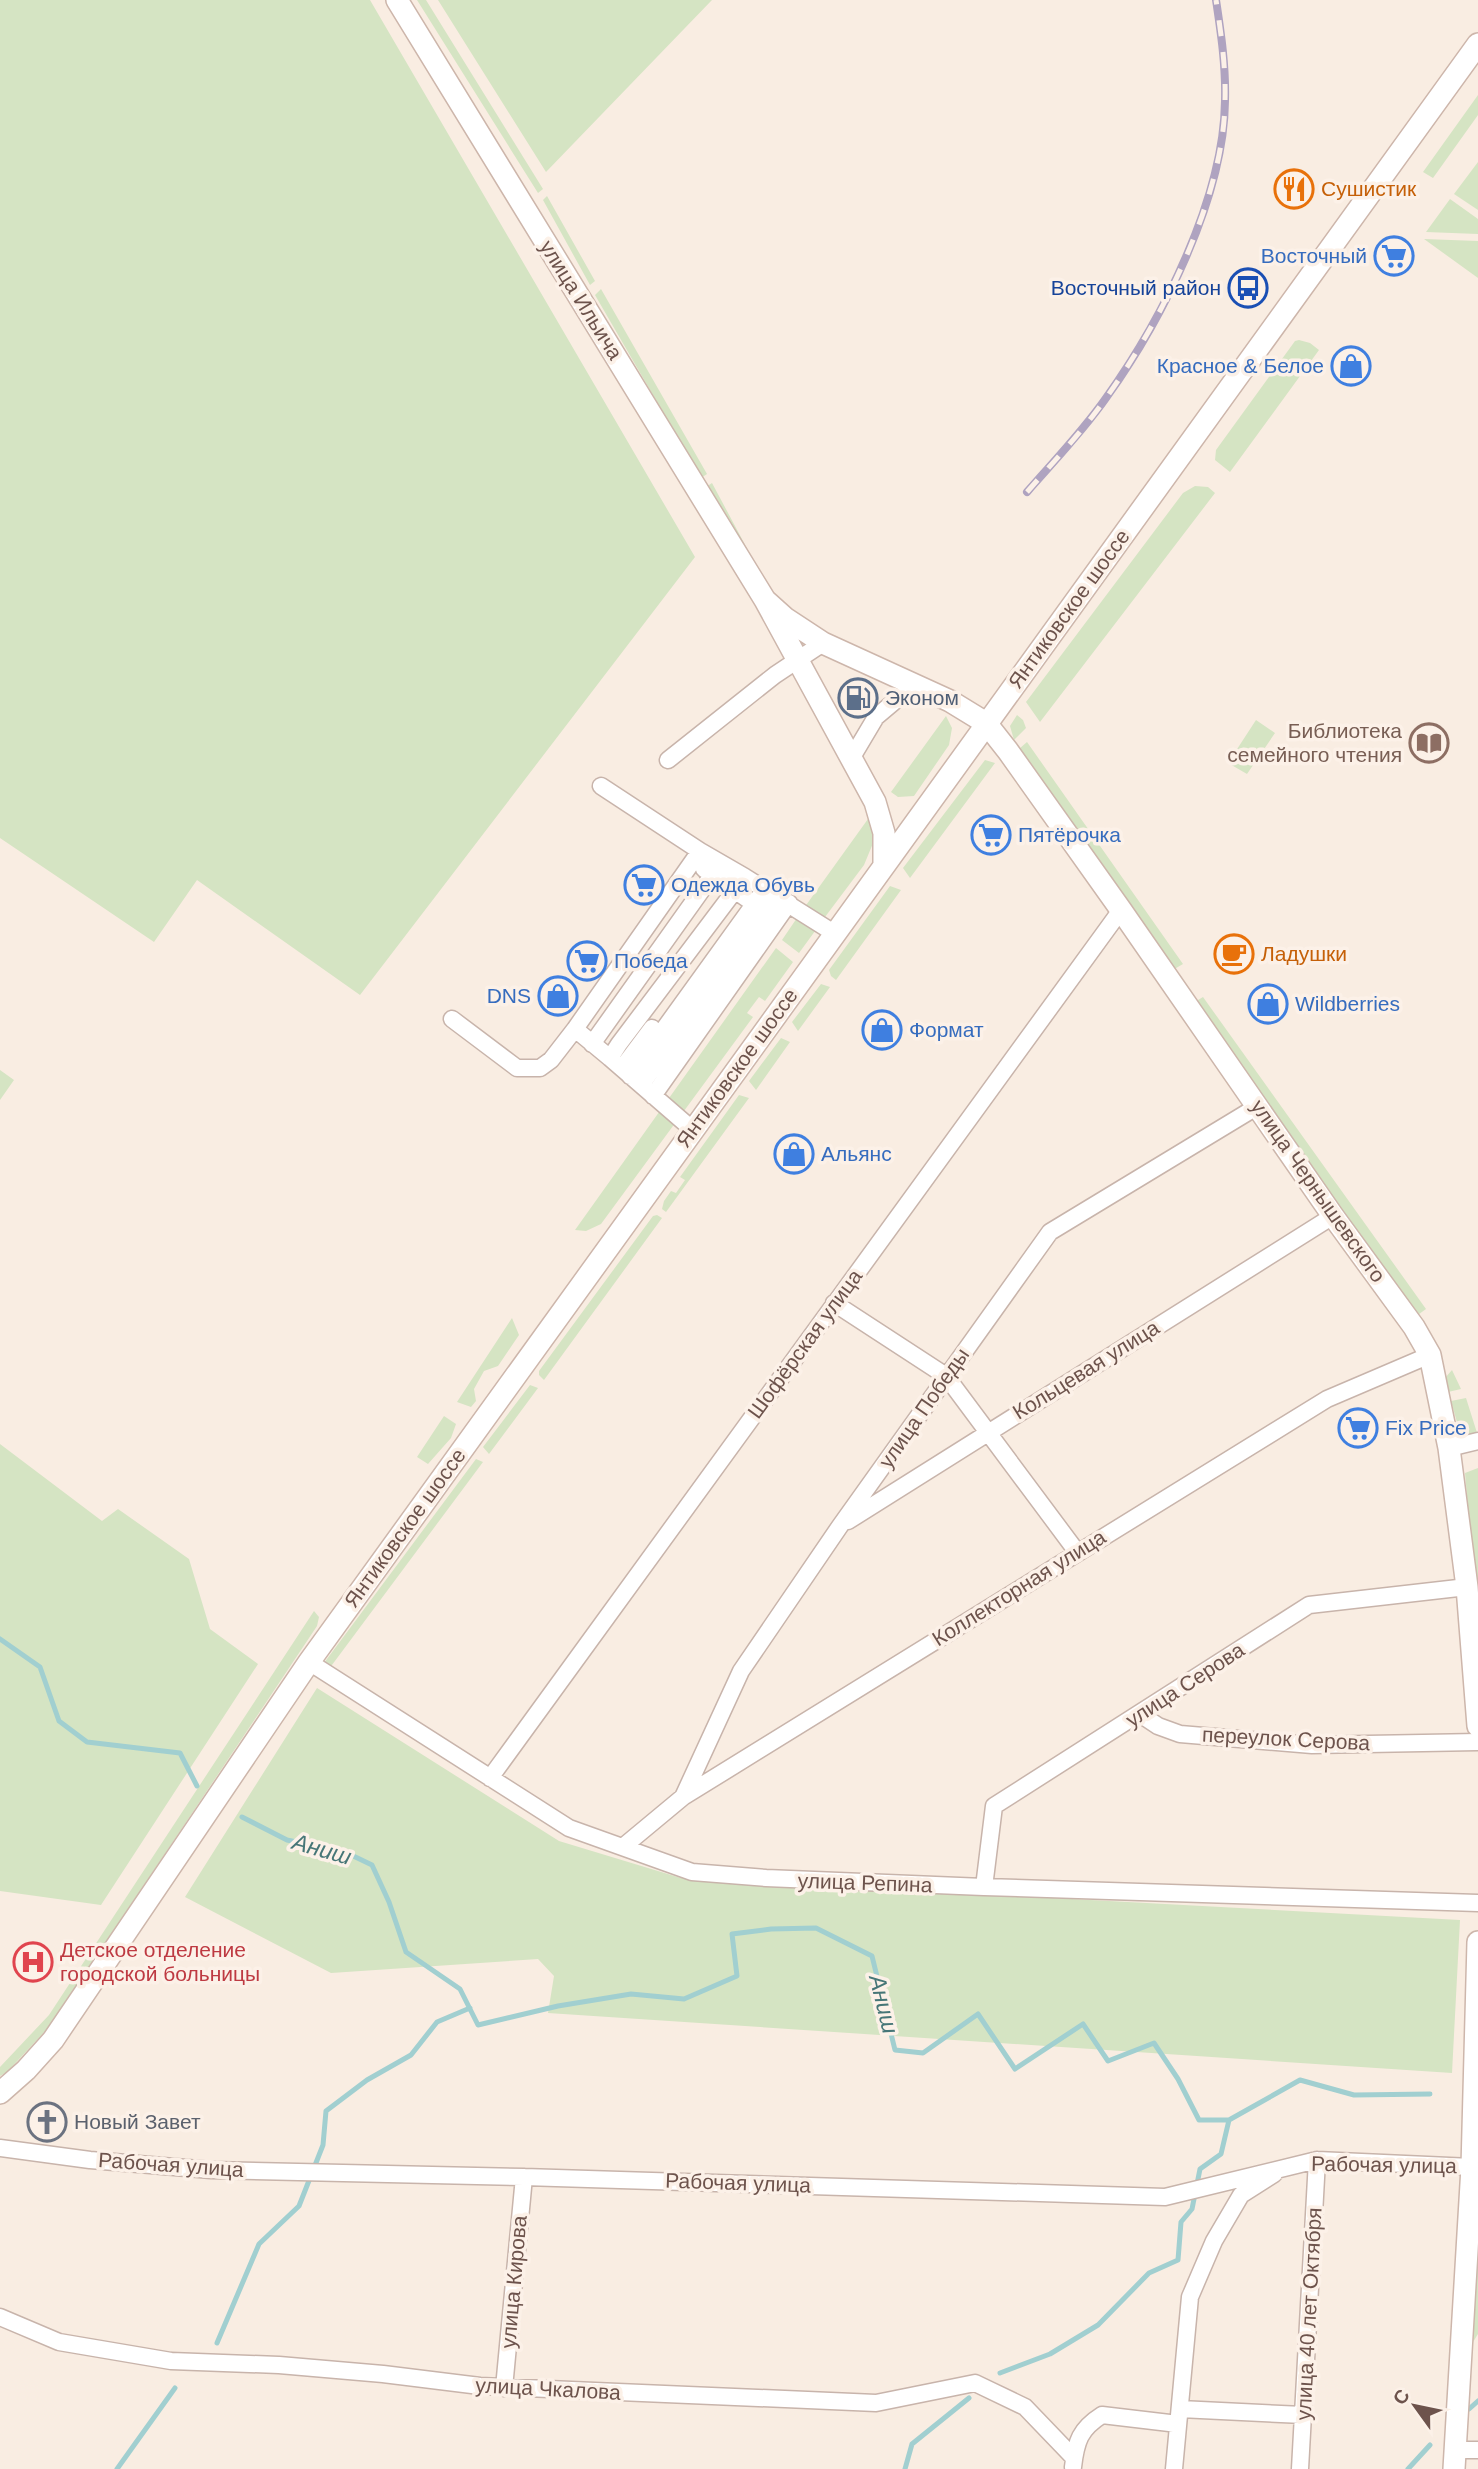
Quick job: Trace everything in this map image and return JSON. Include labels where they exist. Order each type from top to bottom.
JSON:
[{"type":"street","name":"улица Ильича","points":[[397,0],[765,600],[875,802],[884,833],[884,864]]},
{"type":"street","name":"Янтиковское шоссе","points":[[0,2093],[26,2070],[53,2040],[309,1662],[1478,44]]},
{"type":"street","name":"улица Ильича","points":[[765,600],[785,618],[824,643],[950,701],[986,723]]},
{"type":"street","points":[[668,760],[775,676],[824,643]]},
{"type":"street","points":[[851,759],[872,722],[914,685]]},
{"type":"street","name":"улица Чернышевского","points":[[986,723],[1009,751],[1333,1216],[1414,1327],[1430,1355],[1449,1448],[1467,1587],[1478,1726]]},
{"type":"street","points":[[601,786],[667,899],[687,952],[697,969],[693,1130]]},
{"type":"street","points":[[875,802],[902,814],[919,816]]},
{"type":"street","points":[[452,1019],[517,1068],[540,1068],[551,1060],[667,899],[721,863]]},
{"type":"street","points":[[721,863],[834,933]]},
{"type":"street","points":[[592,1044],[721,863]]},
{"type":"street","points":[[667,899],[764,891]]},
{"type":"street","points":[[697,1005],[687,952],[715,916],[764,891]]},
{"type":"street","points":[[697,1005],[697,969],[764,891]]},
{"type":"street","points":[[592,1044],[697,1005],[764,891]]},
{"type":"street","points":[[697,1005],[764,891]]},
{"type":"street","points":[[697,1005],[764,891]]},
{"type":"street","points":[[667,899],[715,916]]},
{"type":"street","points":[[667,899],[715,916]]},
{"type":"street","points":[[667,899],[697,1005]]},
{"type":"street","points":[[667,899],[697,1005]]},
{"type":"street","points":[[667,899],[697,1005]]},
{"type":"street","points":[[667,899],[697,1005]]},
{"type":"street","points":[[667,899],[697,1005]]},
{"type":"street","name":"Шофёрская улица","points":[[490,1778],[1121,910]]},
{"type":"street","points":[[697,1005],[715,916]]},
{"type":"street","points":[[697,1005],[715,916]]},
{"type":"street","points":[[687,952],[697,1005]]},
{"type":"street","points":[[592,1044],[597,997]]},
{"type":"street","points":[[597,997],[697,1005]]},
{"type":"street","points":[[597,997],[697,1005]]},
{"type":"street","points":[[597,997],[697,1005]]},
{"type":"street","points":[[597,997],[697,1005]]},
{"type":"street","points":[[597,997],[697,1005]]},
{"type":"street","name":"улица Победы","points":[[683,1797],[741,1671],[840,1526],[1050,1232],[1096,1207],[1258,1106]]},
{"type":"street","name":"Кольцевая улица","points":[[840,1526],[1333,1216]]},
{"type":"street","points":[[834,1303],[946,1376],[1077,1552]]},
{"type":"street","name":"Коллекторная улица","points":[[624,1846],[683,1797],[1327,1399],[1430,1355]]},
{"type":"street","points":[[1449,1448],[1478,1441]]},
{"type":"street","name":"улица Серова","points":[[984,1887],[995,1806],[1309,1605],[1467,1587]]},
{"type":"street","name":"улица Репина","points":[[309,1662],[569,1828],[692,1872],[766,1878],[984,1887],[1478,1903]]},
{"type":"street","name":"переулок Серова","points":[[1140,1714],[1158,1726],[1180,1734],[1298,1744],[1478,1742]]},
{"type":"street","points":[[1478,1942],[1472,2167],[1455,2459],[1478,2450]]},
{"type":"street","name":"Рабочая улица","points":[[0,2148],[90,2160],[211,2170],[1165,2197],[1317,2160],[1472,2167]]},
{"type":"street","name":"улица 40 лет Октября","points":[[1300,2469],[1317,2160]]},
{"type":"street","points":[[1174,2469],[1190,2297],[1214,2241],[1241,2195],[1286,2166]]},
{"type":"street","name":"улица Кирова","points":[[504,2388],[524,2177]]},
{"type":"street","name":"улица Чкалова","points":[[0,2317],[59,2342],[171,2361],[279,2365],[504,2388],[876,2403],[975,2383],[1024,2407],[1073,2464]]},
{"type":"street","points":[[1073,2464],[1080,2435],[1087,2424],[1102,2415],[1303,2415]]},
{"type":"green space","points":[[0,0],[370,0],[695,557],[360,995],[197,880],[154,942],[0,838]]},
{"type":"green space","points":[[417,0],[426,0],[543,189],[538,193]]},
{"type":"green space","points":[[438,0],[712,0],[546,172]]},
{"type":"green space","points":[[1478,95],[1478,115],[1433,178],[1423,172]]},
{"type":"green space","points":[[1478,162],[1478,210],[1454,194]]},
{"type":"green space","points":[[547,196],[595,281],[590,285],[543,200]]},
{"type":"green space","points":[[1450,199],[1478,219],[1478,234],[1426,232]]},
{"type":"green space","points":[[1424,239],[1478,241],[1478,278]]},
{"type":"green space","points":[[601,289],[707,474],[701,478],[595,295]]},
{"type":"green space","points":[[1295,341],[1310,343],[1319,350],[1230,472],[1215,460],[1216,450]]},
{"type":"green space","points":[[712,483],[750,554],[746,556],[706,487]]},
{"type":"green space","points":[[1195,486],[1208,487],[1215,493],[1040,722],[1026,702],[1183,493]]},
{"type":"green space","points":[[1017,715],[1026,728],[1014,740],[1010,726]]},
{"type":"green space","points":[[946,716],[952,728],[949,745],[914,796],[898,797],[891,792]]},
{"type":"green space","points":[[1256,720],[1275,733],[1247,774],[1228,763]]},
{"type":"green space","points":[[1027,742],[1183,964],[1171,971],[1020,753],[1019,749]]},
{"type":"green space","points":[[985,760],[995,763],[910,878],[903,868]]},
{"type":"green space","points":[[868,819],[876,836],[864,865],[822,921],[804,908]]},
{"type":"green space","points":[[890,886],[901,890],[836,980],[829,970]]},
{"type":"green space","points":[[799,915],[818,927],[799,953],[782,940]]},
{"type":"green space","points":[[776,948],[793,962],[765,1001],[759,997],[747,1013],[753,1017],[601,1224],[586,1231],[575,1230]]},
{"type":"green space","points":[[821,984],[830,987],[798,1031],[792,1022]]},
{"type":"green space","points":[[1203,997],[1426,1309],[1415,1317],[1193,1003]]},
{"type":"green space","points":[[781,1038],[790,1042],[756,1090],[749,1081]]},
{"type":"green space","points":[[0,1070],[14,1080],[0,1100]]},
{"type":"green space","points":[[739,1095],[749,1098],[666,1212],[662,1209],[664,1201],[671,1191],[676,1193],[685,1180],[680,1177]]},
{"type":"green space","points":[[653,1216],[662,1218],[544,1380],[539,1371]]},
{"type":"green space","points":[[512,1318],[519,1335],[498,1366],[484,1371],[474,1389],[476,1401],[471,1407],[457,1402]]},
{"type":"green space","points":[[1452,1370],[1461,1389],[1448,1392],[1445,1378]]},
{"type":"green space","points":[[530,1385],[538,1388],[489,1454],[483,1447]]},
{"type":"green space","points":[[1466,1398],[1478,1436],[1462,1440],[1451,1401]]},
{"type":"green space","points":[[444,1416],[456,1424],[451,1438],[428,1464],[417,1457]]},
{"type":"green space","points":[[0,1444],[102,1521],[118,1509],[189,1559],[210,1629],[258,1664],[101,1905],[0,1891]]},
{"type":"green space","points":[[476,1459],[483,1462],[329,1669],[324,1663]]},
{"type":"green space","points":[[1478,1468],[1478,1623],[1465,1473]]},
{"type":"green space","points":[[314,1611],[319,1617],[317,1626],[50,2026],[7,2072],[0,2076],[0,2067],[49,2015]]},
{"type":"green space","points":[[317,1688],[559,1841],[681,1878],[1460,1920],[1452,2073],[548,2013],[554,1976],[538,1959],[331,1973],[185,1897]]},
{"type":"green space","points":[[1478,2251],[1478,2334],[1473,2342]]},
{"type":"waterway","name":"Аниш","points":[[0,1639],[40,1667],[59,1721],[87,1742],[180,1753],[197,1786]]},
{"type":"waterway","name":"Аниш","points":[[242,1817],[287,1840],[345,1852],[372,1865],[389,1902],[406,1952],[460,1989],[478,2025],[558,2006],[631,1994],[684,1999],[737,1976],[732,1934],[771,1929],[816,1928],[872,1956],[895,2050],[923,2053],[978,2014],[1015,2069],[1083,2024],[1108,2061],[1154,2043],[1178,2079],[1199,2120],[1229,2120],[1300,2080],[1354,2095],[1430,2094]]},
{"type":"waterway","points":[[217,2343],[259,2244],[299,2206],[323,2145],[326,2111],[367,2080],[411,2055],[437,2022],[470,2008]]},
{"type":"waterway","points":[[1000,2373],[1050,2354],[1098,2325],[1149,2273],[1178,2260],[1181,2222],[1192,2209],[1200,2169],[1221,2154],[1229,2120]]},
{"type":"waterway","points":[[117,2469],[175,2388]]},
{"type":"waterway","points":[[905,2469],[912,2444],[969,2398]]},
{"type":"waterway","points":[[1469,2409],[1478,2401]]},
{"type":"waterway","points":[[1408,2469],[1430,2445]]},
{"type":"railway","points":[[1027,492],[1088,422],[1127,367],[1168,295],[1202,217],[1222,138],[1225,101],[1224,63],[1216,0]]},
{"type":"place","name":"Сушистик","points":[[1294,189]]},
{"type":"place","name":"Восточный","points":[[1394,256]]},
{"type":"place","name":"Восточный район","points":[[1248,288]]},
{"type":"place","name":"Красное & Белое","points":[[1351,366]]},
{"type":"place","name":"Эконом","points":[[858,698]]},
{"type":"place","name":"Библиотека семейного чтения","points":[[1429,743]]},
{"type":"place","name":"Пятёрочка","points":[[991,835]]},
{"type":"place","name":"Одежда Обувь","points":[[644,885]]},
{"type":"place","name":"Ладушки","points":[[1234,954]]},
{"type":"place","name":"Победа","points":[[587,961]]},
{"type":"place","name":"DNS","points":[[558,996]]},
{"type":"place","name":"Wildberries","points":[[1268,1004]]},
{"type":"place","name":"Формат","points":[[882,1030]]},
{"type":"place","name":"Альянс","points":[[794,1154]]},
{"type":"place","name":"Fix Price","points":[[1358,1428]]},
{"type":"place","name":"Детское отделение городской больницы","points":[[33,1962]]},
{"type":"place","name":"Новый Завет","points":[[47,2122]]}]
